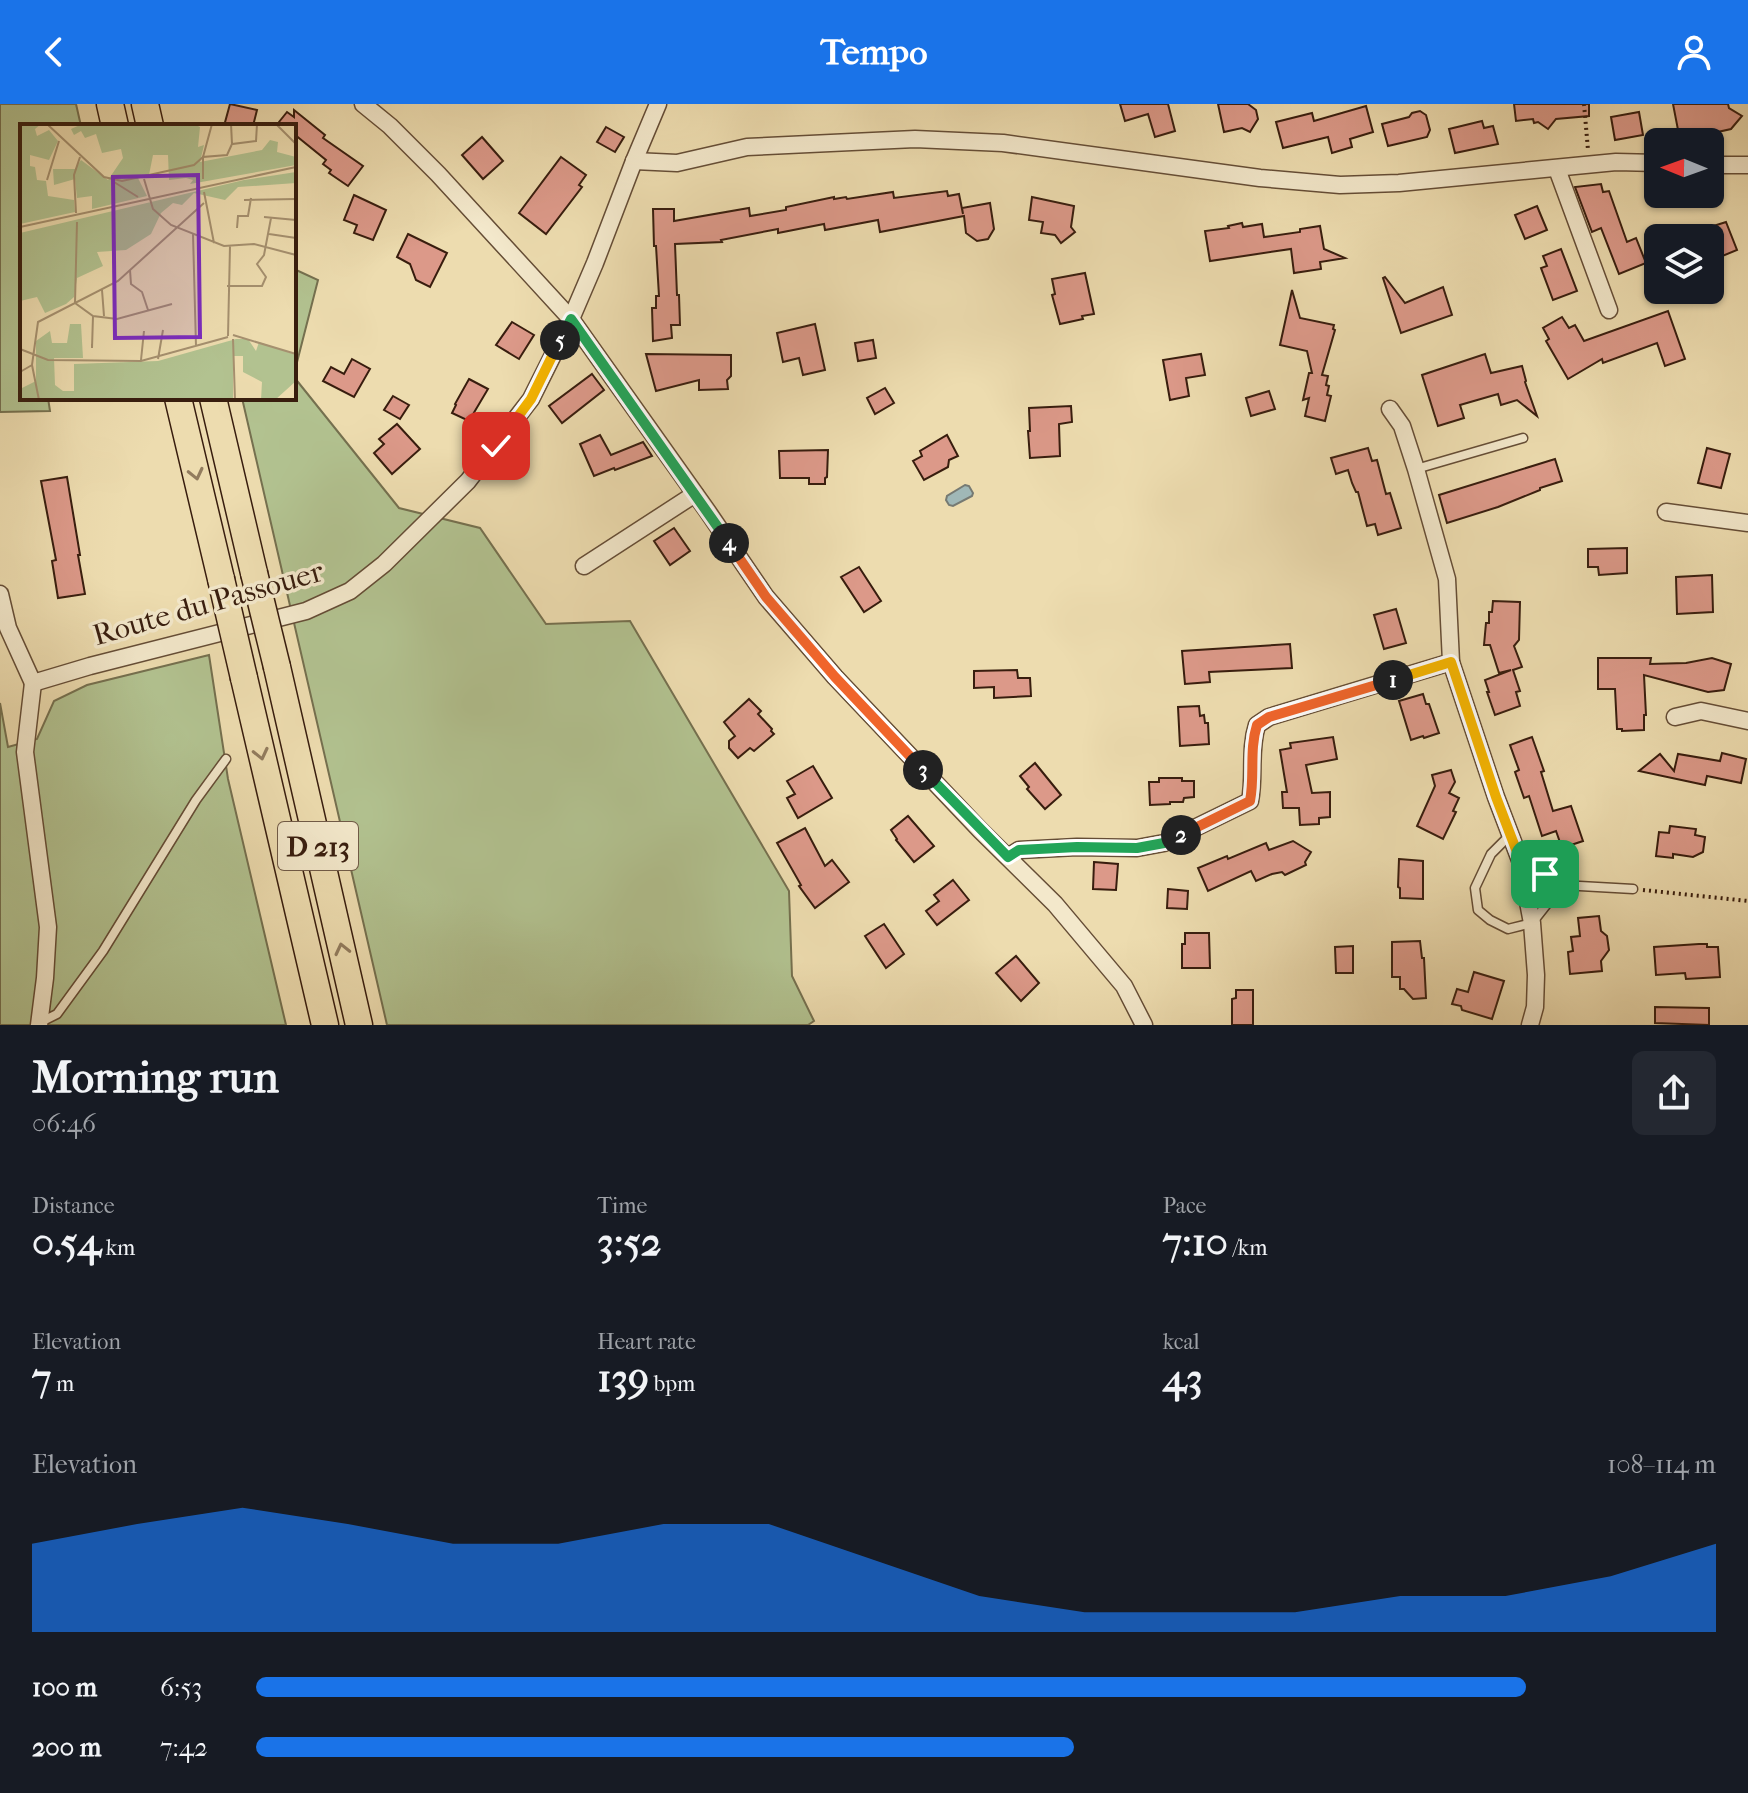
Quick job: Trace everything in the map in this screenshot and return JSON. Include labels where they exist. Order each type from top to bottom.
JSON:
[{"type":"highway","points":[[110,104],[115,124]]},
{"type":"highway","points":[[145,104],[150,124]]},
{"type":"highway","name":"D 213","points":[[178,400],[325,1025]]},
{"type":"highway","name":"D 213","points":[[213,400],[359,1025]]},
{"type":"street","points":[[363,104],[438,174],[571,319],[766,597],[835,677],[1055,904],[1124,986],[1144,1025]]},
{"type":"street","name":"Route du Passouer","points":[[33,683],[306,611],[350,591],[384,564],[468,481],[531,399],[571,319],[658,104]]},
{"type":"street","points":[[634,161],[677,163],[747,147],[915,139],[1003,143],[1260,178],[1340,185],[1399,183],[1616,162],[1644,163]]},
{"type":"street","points":[[1724,165],[1748,165]]},
{"type":"street","points":[[1557,169],[1609,310]]},
{"type":"street","points":[[1390,409],[1402,426],[1447,579],[1451,662],[1520,860],[1532,923],[1536,975],[1535,1007],[1530,1025]]},
{"type":"street","points":[[584,566],[695,494]]},
{"type":"street","points":[[1666,512],[1748,523]]},
{"type":"street","points":[[0,594],[8,628],[33,683],[25,752],[48,927],[40,1024]]},
{"type":"street","points":[[1008,857],[1019,850],[1137,848],[1164,843],[1250,801],[1253,788],[1252,741],[1257,725],[1269,717],[1451,662]]},
{"type":"street","points":[[1675,717],[1701,711],[1748,721]]},
{"type":"lane","points":[[1416,469],[1523,438]]},
{"type":"lane","points":[[40,1024],[57,1014],[103,951],[196,800],[226,759]]},
{"type":"lane","points":[[1510,834],[1491,854],[1475,888],[1478,910],[1508,929],[1532,923],[1562,885]]},
{"type":"lane","points":[[1520,860],[1562,885],[1633,889]]},
{"type":"path","points":[[1584,104],[1589,164]]},
{"type":"path","points":[[1633,889],[1748,901]]},
{"type":"green space","points":[[0,104],[76,104],[81,124],[20,124],[20,400],[48,400],[50,411],[0,412]]},
{"type":"green space","points":[[296,270],[318,280],[296,366]]},
{"type":"green space","points":[[296,379],[399,508],[480,528],[546,624],[630,621],[789,891],[792,976],[814,1021],[808,1025],[387,1025],[242,400],[296,400]]},
{"type":"green space","points":[[209,655],[228,779],[286,1025],[0,1025],[0,703],[8,747],[37,739],[54,701],[87,685]]},
{"type":"water","points":[[965,485],[969,486],[972,496],[949,505],[947,496]]},
{"type":"building","points":[[230,104],[257,110],[254,124],[225,124]]},
{"type":"building","points":[[1120,104],[1168,104],[1175,131],[1155,137],[1148,114],[1125,121]]},
{"type":"building","points":[[1218,104],[1248,104],[1256,110],[1258,119],[1250,132],[1242,128],[1224,132]]},
{"type":"building","points":[[1514,104],[1589,104],[1589,116],[1556,119],[1548,129],[1538,122],[1534,123],[1533,119],[1516,121]]},
{"type":"building","points":[[1673,104],[1728,104],[1742,116],[1731,129],[1724,131],[1724,128],[1678,128]]},
{"type":"building","points":[[1366,106],[1373,132],[1350,139],[1352,147],[1332,153],[1328,137],[1283,148],[1276,122],[1312,113],[1314,121]]},
{"type":"building","points":[[294,110],[325,135],[323,138],[363,166],[348,186],[329,173],[331,170],[323,164],[326,160],[296,136],[296,124],[279,122],[287,112],[294,117]]},
{"type":"building","points":[[1420,111],[1426,115],[1430,130],[1427,137],[1388,146],[1382,124]]},
{"type":"building","points":[[1639,112],[1643,135],[1615,140],[1611,117]]},
{"type":"building","points":[[1482,121],[1484,128],[1493,126],[1498,144],[1455,153],[1449,129]]},
{"type":"building","points":[[606,127],[624,137],[615,152],[597,142]]},
{"type":"building","points":[[482,137],[503,161],[483,179],[462,155]]},
{"type":"building","points":[[561,157],[586,175],[579,185],[582,187],[546,234],[519,213]]},
{"type":"building","points":[[1601,184],[1603,192],[1609,191],[1627,242],[1636,238],[1644,264],[1619,274],[1601,228],[1592,232],[1575,187]]},
{"type":"building","points":[[947,191],[948,196],[959,194],[963,214],[962,208],[990,203],[994,229],[988,239],[977,241],[966,233],[964,216],[880,232],[878,220],[825,230],[824,224],[778,233],[778,229],[722,242],[675,244],[680,325],[671,325],[672,338],[653,341],[652,308],[656,308],[656,296],[659,296],[653,209],[674,209],[674,221],[749,208],[750,216],[834,197],[847,199],[893,192],[894,198]]},
{"type":"building","points":[[354,195],[386,210],[373,240],[354,233],[357,225],[344,220]]},
{"type":"building","points":[[1032,197],[1074,206],[1071,227],[1075,232],[1061,243],[1055,235],[1041,233],[1043,222],[1029,220]]},
{"type":"building","points":[[1537,206],[1547,230],[1525,239],[1515,215]]},
{"type":"building","points":[[1726,222],[1737,250],[1724,255],[1724,224],[1720,224]]},
{"type":"building","points":[[1242,223],[1243,227],[1262,224],[1264,237],[1320,226],[1324,249],[1345,258],[1320,262],[1321,269],[1294,273],[1291,249],[1210,261],[1205,231]]},
{"type":"building","points":[[408,234],[447,253],[430,287],[416,280],[410,264],[397,257]]},
{"type":"building","points":[[1561,249],[1577,291],[1553,300],[1541,268],[1547,266],[1543,256]]},
{"type":"building","points":[[1085,273],[1094,314],[1060,324],[1052,295],[1055,294],[1052,279]]},
{"type":"building","points":[[1385,277],[1405,303],[1443,287],[1452,315],[1401,333]]},
{"type":"building","points":[[1292,290],[1300,318],[1334,325],[1322,375],[1328,376],[1327,395],[1331,396],[1325,421],[1305,416],[1309,398],[1303,400],[1309,373],[1312,373],[1307,351],[1280,345]]},
{"type":"building","points":[[1668,311],[1685,359],[1665,366],[1657,343],[1603,363],[1602,359],[1568,379],[1546,341],[1549,339],[1543,328],[1562,317],[1569,328],[1575,325],[1584,341]]},
{"type":"building","points":[[512,322],[534,335],[519,359],[496,345]]},
{"type":"building","points":[[815,324],[825,370],[803,375],[799,358],[783,362],[777,333]]},
{"type":"building","points":[[873,340],[876,358],[858,361],[855,343]]},
{"type":"building","points":[[646,354],[731,355],[728,389],[699,390],[699,380],[656,391]]},
{"type":"building","points":[[1201,354],[1205,375],[1186,378],[1189,396],[1170,400],[1163,360]]},
{"type":"building","points":[[1485,354],[1491,373],[1522,366],[1537,416],[1517,400],[1501,405],[1498,394],[1460,405],[1464,418],[1438,426],[1422,375]]},
{"type":"building","points":[[352,359],[370,369],[354,397],[323,381],[331,367],[344,374]]},
{"type":"building","points":[[592,374],[604,390],[562,423],[549,406]]},
{"type":"building","points":[[469,379],[488,389],[469,421],[452,413]]},
{"type":"building","points":[[885,388],[894,403],[875,414],[867,398]]},
{"type":"building","points":[[1269,391],[1275,409],[1251,416],[1246,398]]},
{"type":"building","points":[[393,396],[409,405],[400,419],[384,410]]},
{"type":"building","points":[[1071,406],[1072,422],[1059,424],[1060,456],[1030,458],[1029,408]]},
{"type":"building","points":[[397,424],[420,449],[392,474],[374,453],[384,444],[379,439]]},
{"type":"building","points":[[600,435],[611,455],[643,442],[652,456],[594,476],[580,444]]},
{"type":"building","points":[[947,435],[958,456],[949,460],[948,467],[924,480],[913,461],[922,456],[920,451]]},
{"type":"building","points":[[1368,448],[1372,461],[1377,460],[1386,494],[1390,493],[1401,528],[1378,535],[1375,524],[1367,526],[1358,492],[1348,470],[1336,474],[1331,458]]},
{"type":"building","points":[[1707,448],[1730,454],[1721,488],[1698,483]]},
{"type":"building","points":[[828,450],[825,484],[809,484],[809,478],[780,478],[779,451]]},
{"type":"building","points":[[1555,459],[1562,481],[1498,507],[1447,523],[1439,495]]},
{"type":"building","points":[[67,477],[85,594],[58,598],[52,561],[56,560],[41,481]]},
{"type":"building","points":[[674,528],[690,551],[670,565],[654,541]]},
{"type":"building","points":[[1627,548],[1627,573],[1599,575],[1598,567],[1588,567],[1588,549]]},
{"type":"building","points":[[859,567],[881,601],[864,612],[841,577]]},
{"type":"building","points":[[1712,575],[1713,612],[1677,614],[1676,577]]},
{"type":"building","points":[[1493,601],[1520,602],[1519,640],[1514,646],[1522,667],[1513,670],[1520,691],[1516,692],[1520,706],[1495,715],[1485,680],[1511,670],[1499,673],[1490,645],[1484,645],[1486,623],[1489,623]]},
{"type":"building","points":[[1396,609],[1406,643],[1384,649],[1374,615]]},
{"type":"building","points":[[1290,644],[1292,668],[1209,672],[1210,682],[1185,684],[1182,651]]},
{"type":"building","points":[[1598,658],[1651,658],[1650,664],[1686,663],[1712,658],[1731,664],[1724,690],[1708,692],[1644,675],[1644,730],[1622,731],[1617,729],[1615,689],[1598,689]]},
{"type":"building","points":[[1017,670],[1018,678],[1030,678],[1031,696],[994,698],[994,687],[974,688],[974,671]]},
{"type":"building","points":[[1423,694],[1439,733],[1411,740],[1399,701]]},
{"type":"building","points":[[749,699],[761,711],[758,714],[774,734],[754,751],[750,748],[738,758],[729,748],[729,741],[735,736],[724,722]]},
{"type":"building","points":[[1199,706],[1200,716],[1204,715],[1205,723],[1208,723],[1209,744],[1180,746],[1178,707]]},
{"type":"building","points":[[1333,737],[1337,759],[1306,765],[1312,793],[1330,792],[1330,817],[1319,818],[1319,824],[1300,825],[1299,808],[1283,808],[1282,792],[1287,792],[1280,750],[1291,748],[1290,743]]},
{"type":"building","points":[[1532,737],[1553,811],[1571,806],[1583,841],[1562,848],[1556,831],[1542,836],[1529,796],[1524,798],[1510,745]]},
{"type":"building","points":[[1722,753],[1746,759],[1741,783],[1707,776],[1705,785],[1639,771],[1660,754],[1674,771],[1678,754],[1720,761]]},
{"type":"building","points":[[1035,763],[1061,795],[1045,809],[1020,776]]},
{"type":"building","points":[[813,766],[832,798],[798,818],[787,798],[795,794],[787,781]]},
{"type":"building","points":[[1451,770],[1455,782],[1449,793],[1459,798],[1443,839],[1417,826],[1435,786],[1432,775]]},
{"type":"building","points":[[1159,778],[1194,781],[1194,797],[1184,798],[1183,802],[1150,805],[1149,782],[1159,782]]},
{"type":"building","points":[[908,816],[934,846],[914,862],[891,830]]},
{"type":"building","points":[[1670,826],[1696,829],[1695,835],[1705,837],[1703,852],[1693,857],[1673,854],[1673,858],[1656,856],[1659,832],[1669,833]]},
{"type":"building","points":[[805,828],[825,866],[832,860],[849,882],[815,908],[799,886],[777,843]]},
{"type":"building","points":[[1293,841],[1311,852],[1306,865],[1285,875],[1282,872],[1272,874],[1256,881],[1251,871],[1208,891],[1198,868],[1266,843],[1269,850]]},
{"type":"building","points":[[1399,859],[1423,861],[1423,899],[1400,898]]},
{"type":"building","points":[[1094,862],[1118,864],[1116,890],[1093,889]]},
{"type":"building","points":[[953,880],[969,900],[937,925],[926,911],[939,901],[934,895]]},
{"type":"building","points":[[1168,889],[1188,891],[1187,909],[1167,908]]},
{"type":"building","points":[[1599,916],[1609,950],[1601,961],[1602,971],[1570,974],[1568,952],[1573,951],[1571,937],[1580,936],[1578,918]]},
{"type":"building","points":[[884,924],[904,954],[886,968],[865,936]]},
{"type":"building","points":[[1185,933],[1209,933],[1210,968],[1182,968]]},
{"type":"building","points":[[1420,941],[1426,998],[1413,999],[1404,989],[1400,989],[1400,977],[1392,977],[1392,942]]},
{"type":"building","points":[[1707,944],[1707,947],[1718,947],[1720,977],[1686,979],[1685,973],[1656,975],[1654,947]]},
{"type":"building","points":[[1353,946],[1353,973],[1336,973],[1335,947]]},
{"type":"building","points":[[1016,956],[1039,983],[1021,1001],[996,973]]},
{"type":"building","points":[[1474,972],[1504,981],[1492,1019],[1452,1004],[1457,989],[1468,992]]},
{"type":"building","points":[[1236,990],[1253,990],[1253,1025],[1232,1025],[1232,999],[1236,998]]},
{"type":"building","points":[[1655,1007],[1709,1008],[1709,1025],[1655,1023]]},
{"type":"route","points":[[496,446],[531,399],[571,319],[766,597],[835,677],[1008,857],[1019,850],[1137,848],[1164,843],[1250,801],[1253,788],[1252,741],[1257,725],[1269,717],[1451,662],[1520,860],[1545,874]]}]
